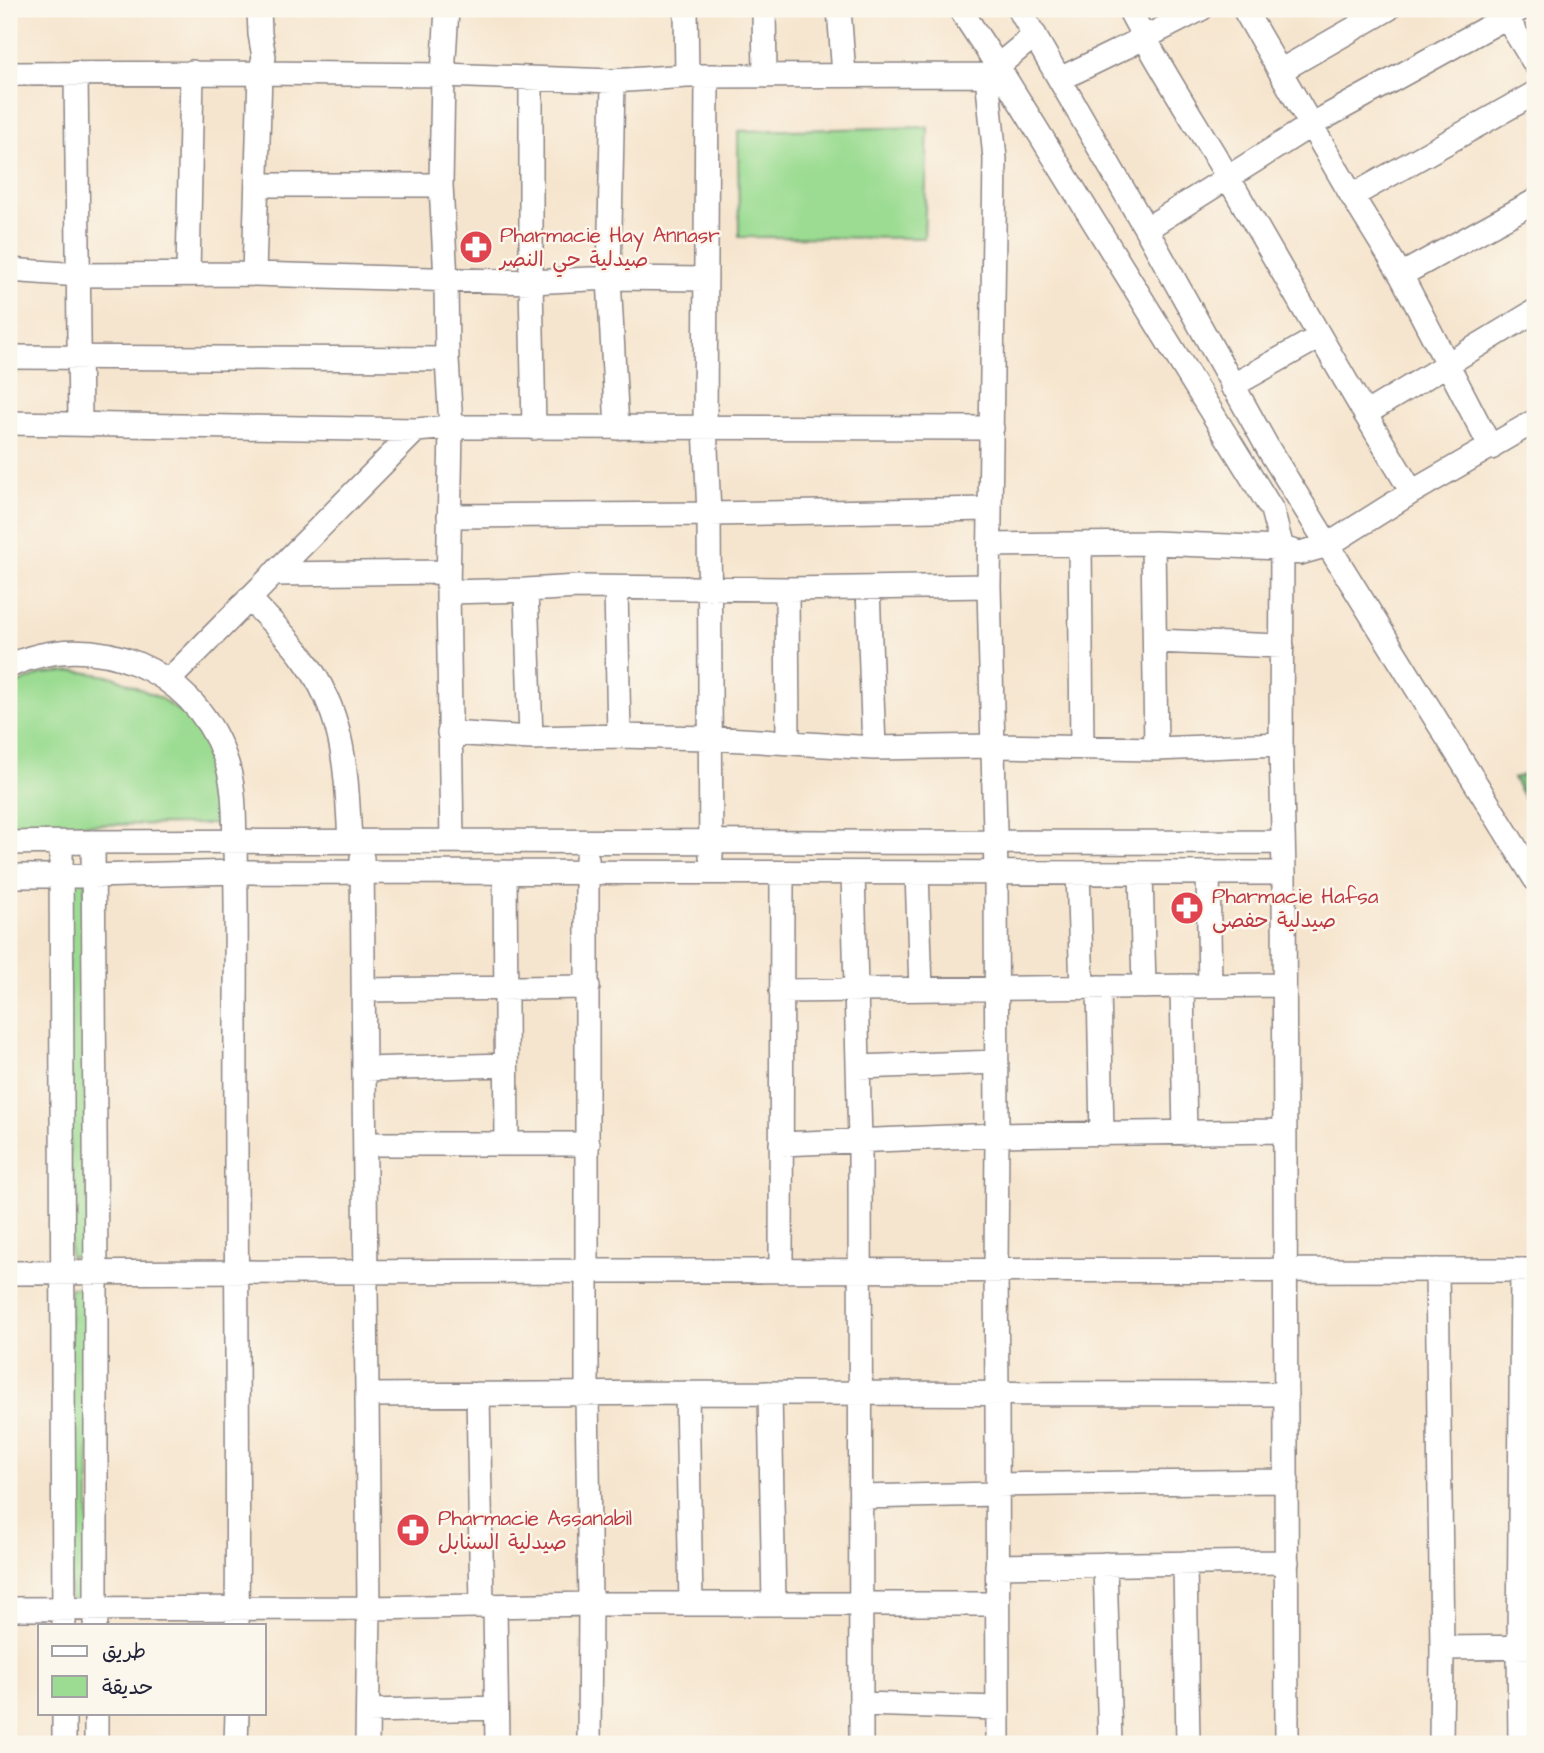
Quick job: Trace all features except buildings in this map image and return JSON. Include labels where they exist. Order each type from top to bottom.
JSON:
[{"type":"street","points":[[254,274],[260,73],[264,57],[259,9]]},
{"type":"street","points":[[447,9],[441,185],[451,427],[448,582],[452,841]]},
{"type":"street","points":[[686,9],[697,76],[706,279],[705,426],[709,514],[711,873]]},
{"type":"street","points":[[764,9],[765,76]]},
{"type":"street","points":[[839,9],[844,75]]},
{"type":"street","points":[[960,9],[992,70],[1272,510],[1282,548],[1287,1744]]},
{"type":"street","points":[[1019,9],[1269,450],[1535,879]]},
{"type":"street","points":[[1129,9],[1412,492]]},
{"type":"street","points":[[1060,79],[1201,9]]},
{"type":"street","points":[[1244,9],[1401,275],[1491,448]]},
{"type":"street","points":[[1280,71],[1388,9]]},
{"type":"street","points":[[1146,229],[1311,125],[1509,11],[1535,64]]},
{"type":"street","points":[[9,74],[192,72],[443,75],[613,81],[697,76],[992,70],[1035,35]]},
{"type":"street","points":[[992,70],[995,159],[989,586],[996,844],[998,1744]]},
{"type":"street","points":[[188,274],[192,72]]},
{"type":"street","points":[[76,73],[80,424]]},
{"type":"street","points":[[531,79],[534,428]]},
{"type":"street","points":[[613,81],[609,278],[617,428]]},
{"type":"street","points":[[1352,196],[1535,93]]},
{"type":"street","points":[[257,185],[441,185]]},
{"type":"street","points":[[1401,275],[1535,201]]},
{"type":"street","points":[[9,270],[79,275],[254,274],[531,282],[609,278],[706,279]]},
{"type":"street","points":[[1364,414],[1535,312]]},
{"type":"street","points":[[1232,386],[1319,337]]},
{"type":"street","points":[[9,357],[447,359]]},
{"type":"street","points":[[991,545],[1153,543],[1282,548],[1300,553],[1328,545],[1412,492],[1535,421]]},
{"type":"street","points":[[9,423],[416,430],[451,427],[705,426],[992,428]]},
{"type":"street","points":[[169,680],[416,430]]},
{"type":"street","points":[[449,516],[990,509]]},
{"type":"street","points":[[1153,543],[1156,749]]},
{"type":"street","points":[[1080,545],[1082,748]]},
{"type":"street","points":[[273,574],[448,582],[526,590],[578,587],[788,589],[989,586]]},
{"type":"street","points":[[617,588],[619,736]]},
{"type":"street","points":[[868,588],[874,748]]},
{"type":"street","points":[[788,589],[788,742]]},
{"type":"street","points":[[526,590],[531,738]]},
{"type":"street","points":[[248,598],[303,658],[317,680],[337,726],[362,872],[369,1608],[367,1744]]},
{"type":"street","points":[[1155,640],[1282,646]]},
{"type":"street","points":[[9,666],[35,656],[82,651],[105,653],[150,669],[169,680],[204,714],[225,756],[231,780],[236,873],[237,1617]]},
{"type":"street","points":[[449,733],[531,738],[709,738],[874,748],[994,746],[1156,749],[1281,744]]},
{"type":"street","points":[[93,842],[96,1617]]},
{"type":"street","points":[[587,842],[589,1744]]},
{"type":"street","points":[[9,843],[1283,842]]},
{"type":"street","points":[[61,843],[64,1618]]},
{"type":"street","points":[[9,876],[362,872],[1284,873]]},
{"type":"street","points":[[505,873],[508,1144]]},
{"type":"street","points":[[781,1270],[782,873]]},
{"type":"street","points":[[853,873],[860,1141],[861,1744]]},
{"type":"street","points":[[917,873],[921,989]]},
{"type":"street","points":[[1078,873],[1102,1134]]},
{"type":"street","points":[[1141,873],[1144,987]]},
{"type":"street","points":[[1208,873],[1210,986]]},
{"type":"street","points":[[781,991],[1284,985]]},
{"type":"street","points":[[1182,986],[1185,1133]]},
{"type":"street","points":[[364,990],[587,987]]},
{"type":"street","points":[[858,1067],[997,1062]]},
{"type":"street","points":[[365,1069],[506,1065]]},
{"type":"street","points":[[781,1144],[997,1135],[1285,1132]]},
{"type":"street","points":[[366,1144],[588,1144]]},
{"type":"street","points":[[1437,1270],[1441,1744]]},
{"type":"street","points":[[9,1273],[1529,1270],[1527,1647],[1520,1744]]},
{"type":"street","points":[[367,1395],[997,1392],[1286,1394]]},
{"type":"street","points":[[687,1393],[691,1604]]},
{"type":"street","points":[[770,1393],[774,1604]]},
{"type":"street","points":[[478,1394],[497,1744]]},
{"type":"street","points":[[861,1497],[1287,1481]]},
{"type":"street","points":[[997,1566],[1287,1562]]},
{"type":"street","points":[[1185,1563],[1188,1744]]},
{"type":"street","points":[[1105,1564],[1110,1744]]},
{"type":"street","points":[[9,1609],[64,1618],[237,1617],[369,1608],[590,1604],[996,1604]]},
{"type":"street","points":[[1442,1648],[1527,1647]]},
{"type":"street","points":[[861,1704],[998,1708]]},
{"type":"street","points":[[368,1711],[496,1708]]},
{"type":"street","points":[[64,1714],[64,1744]]},
{"type":"street","points":[[96,1714],[96,1744]]},
{"type":"street","points":[[236,1744],[237,1714]]},
{"type":"green space","points":[[928,127],[924,238],[739,237],[738,131]]},
{"type":"green space","points":[[76,671],[114,677],[160,698],[189,718],[207,748],[218,777],[216,824],[9,825],[9,688],[41,674]]},
{"type":"green space","points":[[1535,772],[1535,818],[1513,778]]},
{"type":"green space","points":[[85,873],[89,1256],[70,1257],[67,874]]},
{"type":"green space","points":[[89,1287],[89,1604],[70,1604],[70,1288]]},
{"type":"place","name":"Pharmacie Hay Annasr صيدلية حي النصر","points":[[476,247]]},
{"type":"place","name":"Pharmacie Hafsa صيدلية حفصى","points":[[1187,908]]},
{"type":"place","name":"Pharmacie Assanabil صيدلية السنابل","points":[[413,1530]]}]
